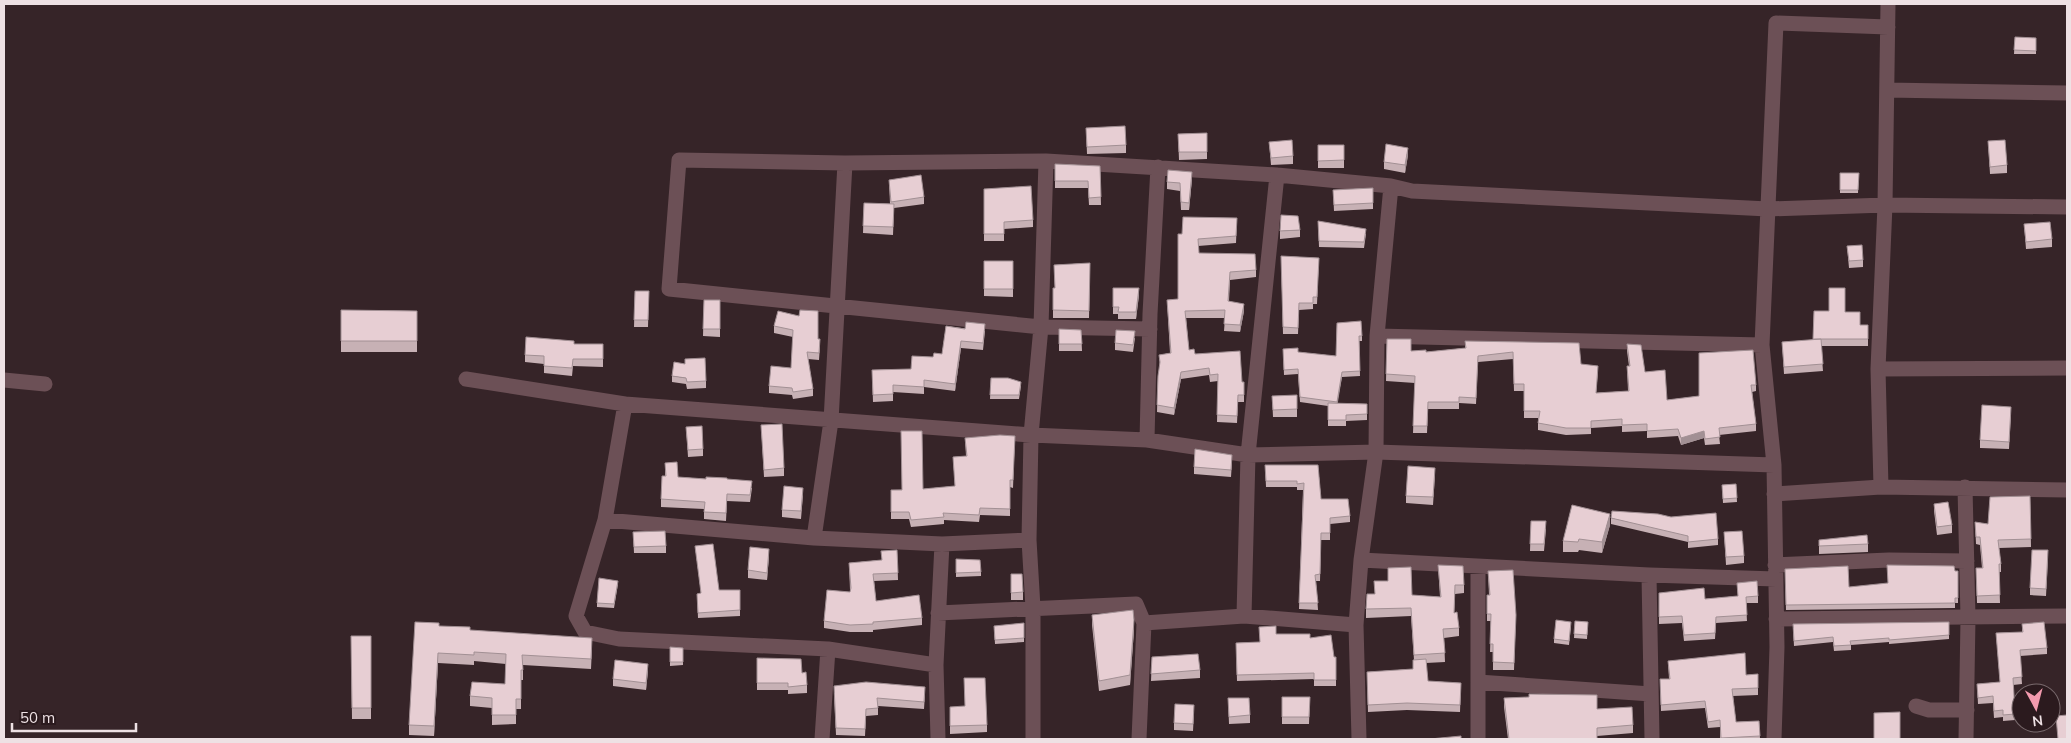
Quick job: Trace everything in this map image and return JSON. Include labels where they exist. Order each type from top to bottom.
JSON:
[{"type":"street","points":[[1881,487],[1878,369],[1885,204],[1888,4]]},
{"type":"street","points":[[1774,739],[1777,647],[1774,465],[1762,345],[1776,23],[1888,28]]},
{"type":"street","points":[[1887,90],[2067,93]]},
{"type":"street","points":[[1150,329],[1041,327],[669,289],[679,160],[845,163],[1046,161],[1277,175],[1391,186],[1412,191],[1768,209],[1885,204],[2067,207]]},
{"type":"street","points":[[1033,739],[1033,608],[1029,540],[1031,435],[1041,327],[1046,161]]},
{"type":"street","points":[[814,538],[831,421],[845,163]]},
{"type":"street","points":[[1147,440],[1158,168]]},
{"type":"street","points":[[1244,616],[1248,455],[1277,175]]},
{"type":"street","points":[[1359,739],[1356,625],[1361,560],[1376,452],[1376,336],[1391,186]]},
{"type":"street","points":[[1376,336],[1762,345]]},
{"type":"street","points":[[1878,369],[2067,368]]},
{"type":"street","points":[[466,379],[626,404],[1031,435],[1147,440],[1248,455],[1376,452],[1774,465]]},
{"type":"street","points":[[4,380],[45,384]]},
{"type":"street","points":[[626,404],[605,520],[576,616],[585,632],[619,639],[828,649],[936,665]]},
{"type":"street","points":[[1774,494],[1881,487],[2067,490]]},
{"type":"street","points":[[1965,487],[1968,618],[1966,739]]},
{"type":"street","points":[[605,520],[814,538],[942,544],[1029,540]]},
{"type":"street","points":[[938,739],[936,665],[942,544]]},
{"type":"street","points":[[1361,560],[1649,575],[1776,572],[1889,560],[1967,562]]},
{"type":"street","points":[[1478,567],[1478,739]]},
{"type":"street","points":[[1649,575],[1652,739]]},
{"type":"street","points":[[938,613],[1136,604],[1144,622],[1139,739]]},
{"type":"street","points":[[1144,622],[1244,616],[1356,625]]},
{"type":"street","points":[[1776,619],[2067,616]]},
{"type":"street","points":[[822,739],[828,649]]},
{"type":"street","points":[[1478,682],[1651,694]]},
{"type":"street","points":[[1916,706],[1929,710],[1967,710]]},
{"type":"building","points":[[2015,37],[2036,38],[2036,51],[2014,50]]},
{"type":"building","points":[[1125,126],[1126,145],[1087,147],[1086,128]]},
{"type":"building","points":[[1207,133],[1207,152],[1179,152],[1178,134]]},
{"type":"building","points":[[1292,140],[1293,156],[1271,158],[1269,142]]},
{"type":"building","points":[[2005,140],[2007,165],[1990,167],[1988,141]]},
{"type":"building","points":[[1386,144],[1408,148],[1405,165],[1384,162]]},
{"type":"building","points":[[1318,145],[1344,145],[1344,160],[1318,161]]},
{"type":"building","points":[[1055,164],[1100,166],[1101,197],[1089,198],[1088,181],[1055,181]]},
{"type":"building","points":[[1168,170],[1192,172],[1189,203],[1181,202],[1180,183],[1167,182]]},
{"type":"building","points":[[1840,173],[1859,173],[1858,190],[1840,190]]},
{"type":"building","points":[[921,175],[924,197],[891,202],[889,180]]},
{"type":"building","points":[[1031,186],[1033,220],[1004,222],[1004,234],[984,234],[984,189]]},
{"type":"building","points":[[1373,188],[1373,203],[1334,205],[1333,190]]},
{"type":"building","points":[[864,203],[894,204],[893,227],[863,226]]},
{"type":"building","points":[[1281,215],[1298,216],[1300,230],[1280,231]]},
{"type":"building","points":[[1183,217],[1237,218],[1236,236],[1198,239],[1199,253],[1255,254],[1256,270],[1230,272],[1228,301],[1244,304],[1240,325],[1224,324],[1225,310],[1185,311],[1189,350],[1194,349],[1195,354],[1240,351],[1244,395],[1238,395],[1237,416],[1217,415],[1218,374],[1210,375],[1209,368],[1181,372],[1174,408],[1157,405],[1159,355],[1171,353],[1167,300],[1178,299],[1178,234],[1182,234]]},
{"type":"building","points":[[1318,221],[1366,229],[1364,242],[1319,241]]},
{"type":"building","points":[[2050,222],[2052,239],[2026,242],[2024,224]]},
{"type":"building","points":[[1862,245],[1863,260],[1849,261],[1847,246]]},
{"type":"building","points":[[1281,256],[1319,258],[1317,297],[1313,297],[1313,303],[1299,303],[1298,328],[1283,327]]},
{"type":"building","points":[[984,261],[1013,261],[1013,289],[984,289]]},
{"type":"building","points":[[1090,263],[1089,311],[1053,310],[1053,288],[1055,288],[1054,265]]},
{"type":"building","points":[[1113,288],[1139,288],[1136,312],[1118,312],[1119,307],[1113,307]]},
{"type":"building","points":[[1829,288],[1845,288],[1845,312],[1860,312],[1860,325],[1868,325],[1868,339],[1813,339],[1814,311],[1829,311]]},
{"type":"building","points":[[635,291],[649,291],[648,320],[634,320]]},
{"type":"building","points":[[704,300],[720,300],[720,329],[703,329]]},
{"type":"building","points":[[341,310],[417,311],[417,341],[341,341]]},
{"type":"building","points":[[800,310],[818,311],[819,353],[807,352],[813,389],[793,392],[792,388],[769,386],[771,366],[791,368],[793,330],[774,326],[778,311],[799,316]]},
{"type":"building","points":[[1361,321],[1362,336],[1359,336],[1360,371],[1342,372],[1337,402],[1300,397],[1298,369],[1284,370],[1283,349],[1298,348],[1298,352],[1336,356],[1337,323]]},
{"type":"building","points":[[966,322],[985,324],[983,343],[961,341],[955,384],[924,380],[924,387],[893,385],[893,394],[873,395],[872,370],[911,369],[912,356],[933,357],[934,353],[942,354],[946,326],[965,329]]},
{"type":"building","points":[[1059,329],[1081,330],[1082,344],[1059,344]]},
{"type":"building","points":[[1116,330],[1135,331],[1133,345],[1115,343]]},
{"type":"building","points":[[526,337],[574,341],[574,344],[603,344],[603,359],[573,359],[572,368],[544,366],[544,356],[525,355]]},
{"type":"building","points":[[1387,339],[1411,339],[1411,351],[1426,350],[1426,352],[1466,348],[1465,341],[1579,343],[1581,364],[1598,366],[1596,393],[1629,391],[1627,366],[1630,366],[1627,344],[1641,345],[1645,372],[1665,370],[1667,400],[1699,396],[1699,353],[1753,350],[1756,385],[1751,385],[1756,424],[1719,428],[1720,437],[1705,439],[1704,431],[1681,438],[1678,429],[1647,431],[1647,424],[1622,425],[1622,419],[1591,421],[1591,428],[1566,428],[1538,423],[1540,411],[1524,411],[1524,384],[1514,384],[1513,352],[1478,356],[1476,398],[1459,397],[1459,402],[1428,402],[1427,426],[1413,426],[1415,376],[1386,374]]},
{"type":"building","points":[[1821,339],[1823,364],[1784,367],[1782,342]]},
{"type":"building","points":[[705,358],[706,381],[687,382],[686,378],[672,376],[674,362],[685,364],[685,359]]},
{"type":"building","points":[[991,378],[1008,378],[1021,382],[1019,395],[990,395]]},
{"type":"building","points":[[1297,395],[1297,409],[1273,410],[1272,396]]},
{"type":"building","points":[[1328,403],[1367,404],[1367,414],[1346,415],[1346,420],[1328,420]]},
{"type":"building","points":[[1982,405],[2011,407],[2009,442],[1980,440]]},
{"type":"building","points":[[782,424],[784,468],[764,470],[761,425]]},
{"type":"building","points":[[702,426],[703,449],[688,450],[686,427]]},
{"type":"building","points":[[901,431],[922,431],[923,489],[955,486],[953,457],[967,456],[965,438],[1000,435],[1015,436],[1013,480],[1010,480],[1010,509],[980,508],[979,515],[943,513],[944,517],[911,520],[909,512],[891,512],[891,490],[902,490]]},
{"type":"building","points":[[1195,449],[1232,455],[1231,470],[1194,467]]},
{"type":"building","points":[[677,462],[678,477],[727,478],[752,481],[750,495],[727,494],[726,513],[704,512],[705,502],[661,499],[662,476],[666,476],[665,463]]},
{"type":"building","points":[[1265,465],[1318,465],[1321,499],[1348,499],[1350,516],[1330,518],[1330,533],[1321,533],[1320,574],[1315,575],[1318,603],[1299,603],[1304,483],[1297,484],[1297,481],[1266,481]]},
{"type":"building","points":[[1408,466],[1435,468],[1433,497],[1406,496]]},
{"type":"building","points":[[1736,484],[1737,498],[1723,499],[1722,485]]},
{"type":"building","points":[[784,486],[803,488],[801,511],[782,510]]},
{"type":"building","points":[[2030,496],[2031,539],[1998,540],[2001,564],[1999,564],[2000,595],[1977,596],[1976,568],[1983,568],[1980,537],[1976,537],[1975,522],[1988,524],[1990,497]]},
{"type":"building","points":[[1948,502],[1952,525],[1937,527],[1934,504]]},
{"type":"building","points":[[1572,505],[1610,514],[1602,542],[1579,539],[1578,542],[1563,541]]},
{"type":"building","points":[[1612,511],[1658,514],[1671,517],[1716,513],[1718,539],[1688,542],[1688,536],[1611,518]]},
{"type":"building","points":[[1531,521],[1546,521],[1544,544],[1530,544]]},
{"type":"building","points":[[665,531],[666,546],[634,547],[633,532]]},
{"type":"building","points":[[1742,531],[1744,556],[1726,557],[1724,532]]},
{"type":"building","points":[[1867,535],[1868,544],[1819,546],[1819,540]]},
{"type":"building","points":[[713,544],[719,590],[740,590],[740,610],[698,613],[697,594],[701,593],[695,546]]},
{"type":"building","points":[[750,547],[769,549],[767,573],[748,570]]},
{"type":"building","points":[[897,550],[898,573],[873,574],[876,601],[919,595],[922,618],[850,625],[824,621],[827,590],[850,592],[849,563],[882,560],[881,551]]},
{"type":"building","points":[[2032,550],[2048,550],[2046,589],[2030,588]]},
{"type":"building","points":[[956,559],[980,560],[981,572],[956,573]]},
{"type":"building","points":[[1438,565],[1463,566],[1464,585],[1455,585],[1454,613],[1457,612],[1459,628],[1443,629],[1445,653],[1414,655],[1411,608],[1366,609],[1367,594],[1375,594],[1374,581],[1388,581],[1388,568],[1411,567],[1412,595],[1441,597]]},
{"type":"building","points":[[1887,565],[1954,566],[1955,571],[1958,571],[1958,598],[1955,598],[1955,603],[1786,605],[1785,569],[1848,566],[1849,587],[1888,583]]},
{"type":"building","points":[[1513,570],[1516,615],[1514,663],[1493,662],[1493,644],[1490,644],[1491,614],[1487,614],[1487,595],[1490,595],[1488,571]]},
{"type":"building","points":[[1011,574],[1022,574],[1023,592],[1011,593]]},
{"type":"building","points":[[599,578],[618,581],[614,604],[597,603]]},
{"type":"building","points":[[1757,581],[1758,596],[1746,597],[1747,615],[1716,617],[1715,633],[1684,635],[1682,616],[1659,617],[1659,593],[1704,588],[1705,599],[1738,596],[1737,583]]},
{"type":"building","points":[[1133,610],[1130,675],[1099,681],[1092,615]]},
{"type":"building","points":[[1556,620],[1571,622],[1569,641],[1554,639]]},
{"type":"building","points":[[1575,621],[1588,622],[1587,635],[1574,634]]},
{"type":"building","points":[[415,622],[439,623],[439,626],[470,627],[470,630],[592,638],[591,659],[522,655],[521,699],[516,699],[516,715],[492,715],[492,698],[470,696],[472,682],[505,684],[506,654],[474,652],[474,655],[438,653],[434,726],[409,725]]},
{"type":"building","points":[[1949,622],[1949,635],[1850,641],[1851,645],[1834,646],[1833,637],[1794,641],[1793,624]]},
{"type":"building","points":[[2044,622],[2047,648],[2020,650],[2022,677],[2013,678],[2013,683],[2011,683],[2011,714],[2003,715],[2003,710],[1994,711],[1993,696],[1978,698],[1977,684],[2000,682],[1996,633],[2023,632],[2022,624]]},
{"type":"building","points":[[1024,623],[1024,638],[995,640],[994,626]]},
{"type":"building","points":[[1276,626],[1276,634],[1310,634],[1310,638],[1331,635],[1334,657],[1336,657],[1336,680],[1314,680],[1314,673],[1237,675],[1236,643],[1260,642],[1259,627]]},
{"type":"building","points":[[351,636],[371,636],[371,708],[352,708]]},
{"type":"building","points":[[670,647],[683,648],[683,662],[670,662]]},
{"type":"building","points":[[1745,653],[1746,675],[1758,674],[1758,688],[1732,689],[1736,722],[1759,721],[1760,736],[1721,738],[1720,720],[1708,722],[1705,701],[1661,705],[1660,679],[1670,679],[1668,661]]},
{"type":"building","points":[[1198,654],[1200,670],[1151,674],[1152,657]]},
{"type":"building","points":[[757,658],[801,659],[802,673],[806,672],[807,685],[788,687],[788,683],[757,683]]},
{"type":"building","points":[[1426,659],[1428,681],[1461,683],[1460,705],[1407,703],[1368,705],[1367,672],[1413,669],[1413,660]]},
{"type":"building","points":[[615,660],[648,664],[646,683],[613,679]]},
{"type":"building","points":[[964,678],[985,678],[987,725],[950,726],[950,707],[965,706]]},
{"type":"building","points":[[866,682],[925,687],[924,702],[877,698],[878,708],[866,709],[865,729],[836,728],[834,686]]},
{"type":"building","points":[[1529,694],[1597,695],[1597,709],[1632,707],[1633,725],[1597,728],[1597,739],[1509,739],[1504,698],[1529,697]]},
{"type":"building","points":[[1282,697],[1310,697],[1309,717],[1282,717]]},
{"type":"building","points":[[1228,698],[1249,698],[1250,715],[1229,717]]},
{"type":"building","points":[[1175,704],[1194,705],[1193,724],[1174,723]]},
{"type":"building","points":[[1900,712],[1900,739],[1874,739],[1874,713]]},
{"type":"building","points":[[2067,715],[2067,739],[2058,739],[2057,733],[2061,733],[2061,716]]},
{"type":"building","points":[[1461,736],[1461,739],[1430,739]]}]
